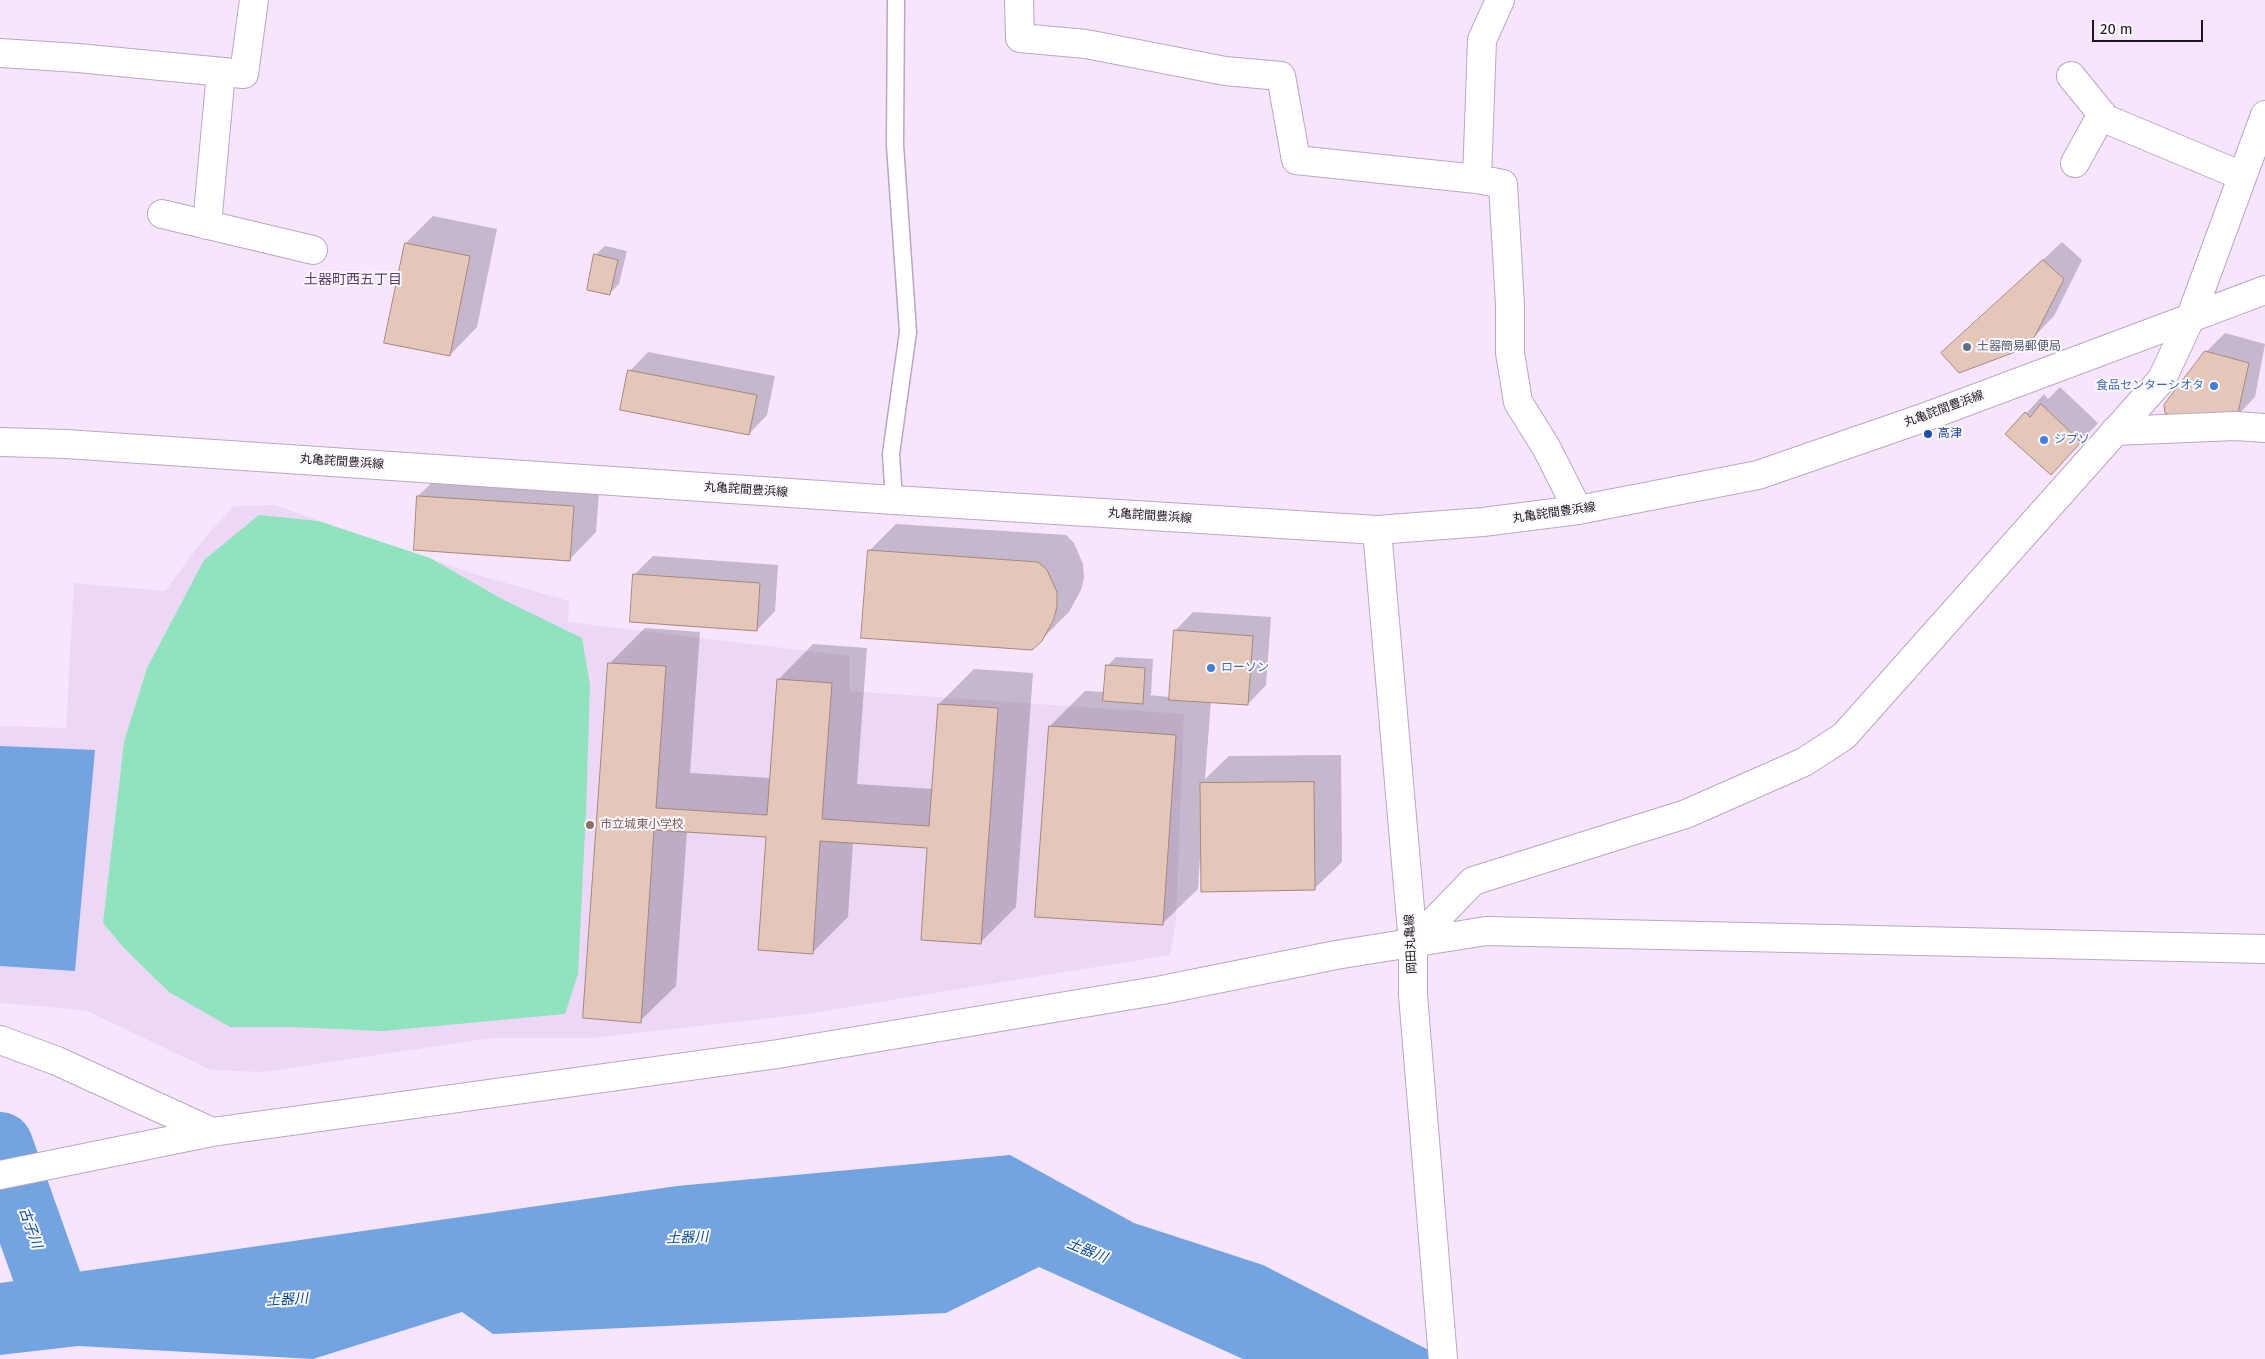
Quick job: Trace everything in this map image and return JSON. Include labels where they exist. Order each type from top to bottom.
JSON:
[{"type":"street","points":[[0,53],[78,58],[244,74],[254,0]]},
{"type":"street","points":[[1019,0],[1020,38],[1086,44],[1225,71],[1282,76],[1296,160],[1477,179],[1502,184],[1510,305],[1510,353],[1518,402],[1546,447],[1578,510]]},
{"type":"street","points":[[1477,179],[1482,40],[1500,0]]},
{"type":"street","points":[[207,225],[221,72]]},
{"type":"street","points":[[2071,76],[2106,119],[2242,176]]},
{"type":"street","points":[[2075,162],[2102,114]]},
{"type":"street","points":[[1413,943],[1473,881],[1686,814],[1804,762],[1844,736],[2162,379],[2190,319],[2265,115]]},
{"type":"street","points":[[162,214],[313,250]]},
{"type":"street","name":"丸亀詫間豊浜線","points":[[0,442],[76,444],[894,500],[1377,530],[1483,522],[1578,510],[1758,474],[1920,419],[2265,290]]},
{"type":"street","points":[[2115,431],[2236,426],[2265,428]]},
{"type":"street","name":"岡田丸亀線","points":[[1377,530],[1413,943],[1413,995],[1443,1359]]},
{"type":"street","points":[[0,1175],[212,1132],[778,1054],[1152,992],[1336,955],[1486,931],[2265,949]]},
{"type":"street","points":[[0,1040],[57,1061],[212,1132]]},
{"type":"lane","points":[[894,500],[891,454],[908,332],[895,145],[896,0]]},
{"type":"shaded area","name":"市立城東小学校","points":[[274,505],[481,576],[569,601],[568,622],[850,656],[850,691],[1184,714],[1176,922],[1170,955],[799,1015],[592,1038],[491,1038],[263,1072],[211,1070],[85,1010],[0,1003],[0,726],[66,728],[74,583],[165,591],[206,536],[234,506]]},
{"type":"green space","points":[[259,515],[318,521],[430,558],[502,599],[582,638],[590,685],[586,812],[578,974],[565,1014],[383,1031],[291,1027],[230,1027],[169,992],[124,948],[103,923],[124,742],[147,668],[204,560]]},
{"type":"water","points":[[0,746],[95,750],[75,971],[0,966]]},
{"type":"water","name":"土器川","points":[[1010,1155],[1134,1223],[1263,1265],[1446,1359],[1243,1359],[1039,1267],[946,1313],[493,1334],[462,1312],[313,1359],[78,1346],[0,1355],[0,1283],[677,1186]]},
{"type":"building","points":[[405,243],[470,256],[450,356],[384,343]]},
{"type":"building","points":[[594,254],[618,260],[610,295],[587,290]]},
{"type":"building","points":[[2043,260],[2064,279],[2035,336],[2023,349],[1959,373],[1941,353]]},
{"type":"building","points":[[2205,351],[2249,363],[2237,417],[2172,416],[2165,413],[2164,405]]},
{"type":"building","points":[[628,370],[757,395],[749,435],[620,410]]},
{"type":"building","points":[[2041,404],[2081,442],[2051,475],[2005,434],[2025,412],[2030,417]]},
{"type":"building","points":[[417,496],[574,506],[570,561],[414,550]]},
{"type":"building","points":[[868,550],[1038,562],[1047,570],[1057,592],[1057,606],[1054,619],[1042,641],[1032,650],[861,638]]},
{"type":"building","points":[[633,574],[760,583],[757,631],[630,622]]},
{"type":"building","name":"ローソン","points":[[1174,630],[1253,636],[1248,705],[1169,700]]},
{"type":"building","points":[[608,663],[666,666],[656,808],[767,815],[777,679],[832,683],[822,819],[929,826],[938,704],[998,708],[981,944],[921,940],[927,848],[820,841],[813,954],[758,950],[766,837],[654,830],[641,1023],[583,1018]]},
{"type":"building","points":[[1106,665],[1145,668],[1143,704],[1103,701]]},
{"type":"building","points":[[1049,726],[1176,735],[1163,925],[1035,917]]},
{"type":"building","points":[[1314,782],[1315,890],[1201,892],[1200,783]]},
{"type":"waterway","name":"古子川","points":[[0,1145],[59,1311]]},
{"type":"place","name":"土器簡易郵便局","points":[[1967,347]]},
{"type":"place","name":"食品センターシオタ","points":[[2214,386]]},
{"type":"place","name":"高津","points":[[1928,434]]},
{"type":"place","name":"ジプソ","points":[[2044,440]]},
{"type":"place","name":"ローソン","points":[[1211,668]]},
{"type":"place","name":"市立城東小学校","points":[[590,825]]},
{"type":"district","name":"土器町西五丁目","points":[[353,280]]}]
